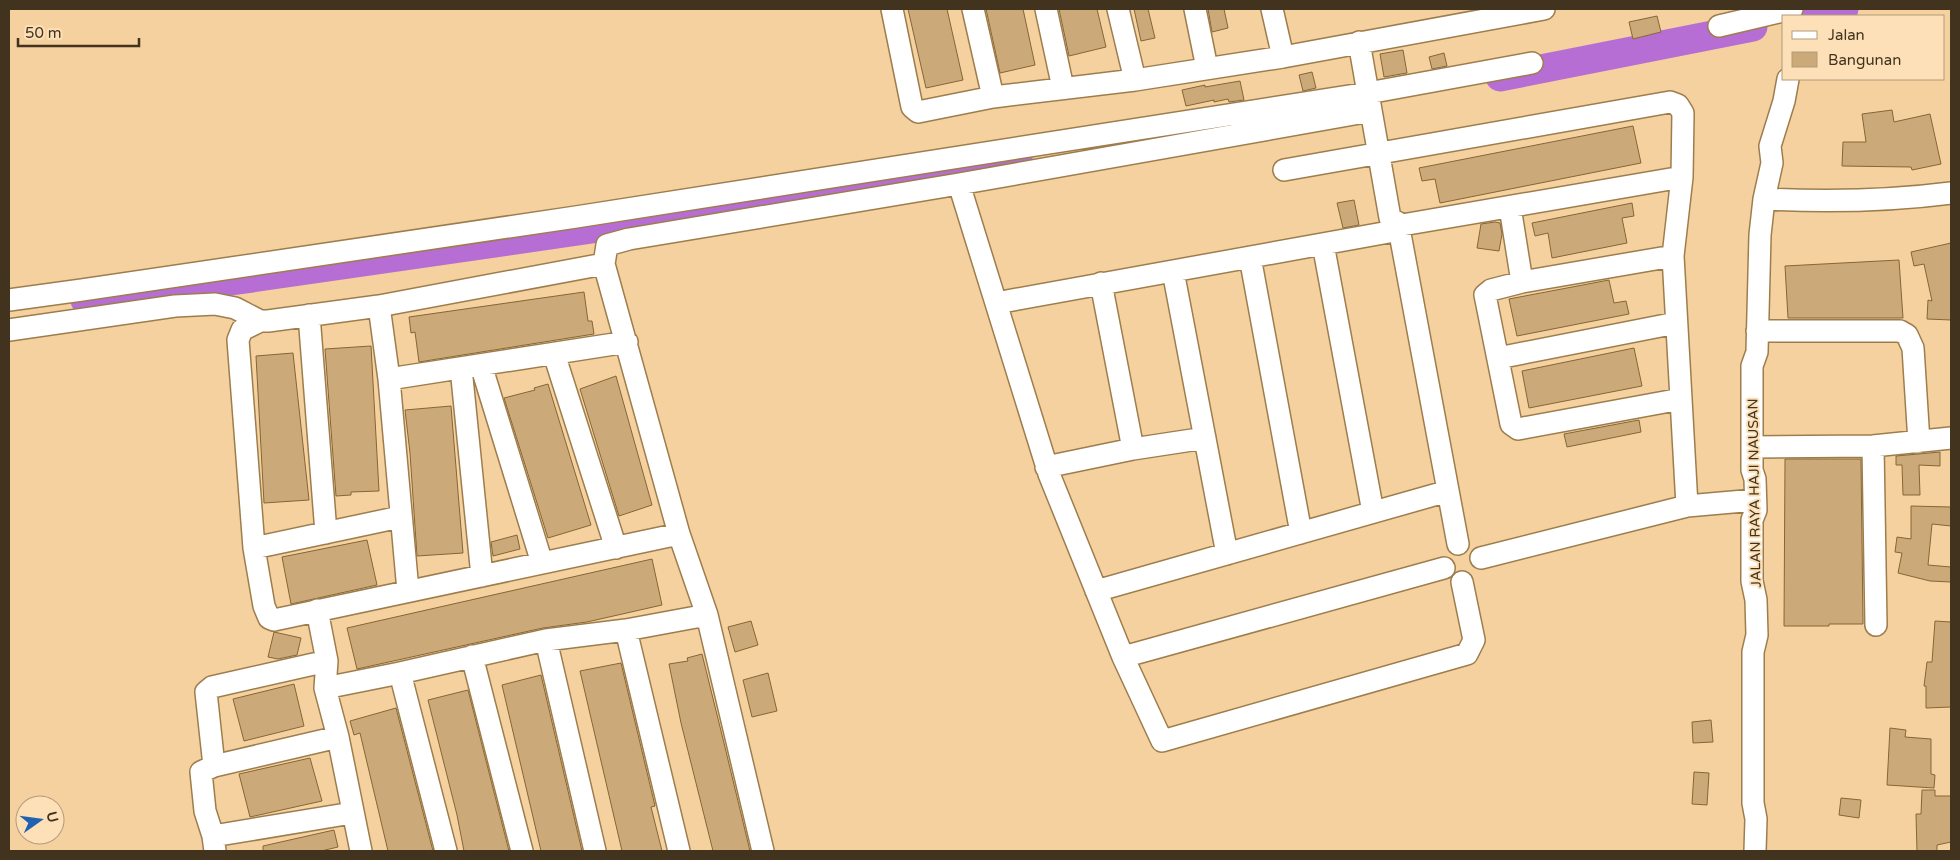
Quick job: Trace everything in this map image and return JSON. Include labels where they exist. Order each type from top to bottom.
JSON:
[{"type":"street","points":[[892,9],[912,107],[918,112],[993,97],[1135,80],[1283,57],[1544,9]]},
{"type":"street","points":[[973,9],[993,97]]},
{"type":"street","points":[[1046,9],[1062,88]]},
{"type":"street","points":[[1118,9],[1135,80]]},
{"type":"street","points":[[1195,9],[1207,68]]},
{"type":"street","points":[[1272,9],[1283,57]]},
{"type":"street","points":[[1719,26],[1792,9]]},
{"type":"street","points":[[1359,42],[1390,218],[1399,227],[1458,544]]},
{"type":"street","points":[[763,851],[707,615],[679,534],[604,264],[608,245],[629,239],[959,184],[1370,102],[1532,63]]},
{"type":"street","name":"JALAN RAYA HAJI NAUSAN","points":[[1755,851],[1756,819],[1753,803],[1753,652],[1757,635],[1756,600],[1752,581],[1752,520],[1756,510],[1756,500],[1755,479],[1752,470],[1752,366],[1757,352],[1760,236],[1764,199],[1772,163],[1770,146],[1784,101],[1788,80]]},
{"type":"street","points":[[9,300],[1370,102]]},
{"type":"street","points":[[1284,170],[1670,102],[1678,105],[1682,113],[1682,177],[1673,256],[1687,506]]},
{"type":"street","points":[[996,303],[1323,244],[1402,225],[1682,177]]},
{"type":"street","points":[[959,184],[1046,467],[1123,657],[1162,741],[1467,654],[1474,640],[1462,582]]},
{"type":"street","points":[[1764,199],[1812,201],[1884,200],[1951,193]]},
{"type":"street","points":[[1510,207],[1522,282]]},
{"type":"street","points":[[1323,244],[1373,512]]},
{"type":"street","points":[[1673,256],[1522,282],[1491,290],[1485,295],[1511,424],[1518,429],[1681,400]]},
{"type":"street","points":[[1250,257],[1300,533]]},
{"type":"street","points":[[604,264],[379,306],[260,321],[242,330],[238,340],[254,548],[264,606],[270,618],[274,620],[679,534]]},
{"type":"street","points":[[1173,271],[1227,554]]},
{"type":"street","points":[[1102,283],[1133,449]]},
{"type":"street","points":[[9,330],[176,306],[215,304],[235,308],[260,321]]},
{"type":"street","points":[[379,306],[389,379],[408,591]]},
{"type":"street","points":[[310,316],[326,533]]},
{"type":"street","points":[[1498,358],[1676,323]]},
{"type":"street","points":[[1757,331],[1900,331],[1907,335],[1913,348],[1920,442]]},
{"type":"street","points":[[389,379],[627,342]]},
{"type":"street","points":[[554,354],[616,548]]},
{"type":"street","points":[[471,367],[542,563]]},
{"type":"street","points":[[471,367],[482,576]]},
{"type":"street","points":[[1046,467],[1133,449],[1205,438]]},
{"type":"street","points":[[1752,447],[1873,446],[1951,438]]},
{"type":"street","points":[[1873,446],[1876,625]]},
{"type":"street","points":[[1096,591],[1448,491]]},
{"type":"street","points":[[1481,558],[1687,506],[1756,500]]},
{"type":"street","points":[[254,548],[400,517]]},
{"type":"street","points":[[1458,544],[1470,545],[1479,552],[1481,558],[1482,564],[1478,575],[1468,581],[1462,582],[1451,578],[1444,568],[1448,551],[1458,544]]},
{"type":"street","points":[[1123,657],[1444,568]]},
{"type":"street","points":[[317,610],[327,661],[325,688],[338,737],[360,851]]},
{"type":"street","points":[[325,688],[546,640],[626,630],[707,615]]},
{"type":"street","points":[[626,630],[679,851]]},
{"type":"street","points":[[546,640],[595,851]]},
{"type":"street","points":[[472,656],[522,851]]},
{"type":"street","points":[[214,766],[205,694],[207,689],[327,661]]},
{"type":"street","points":[[400,673],[446,851]]},
{"type":"street","points":[[338,737],[214,766],[201,772],[205,811],[214,843],[352,813]]},
{"type":"building","points":[[908,9],[947,9],[963,80],[926,88]]},
{"type":"building","points":[[986,9],[1023,9],[1035,65],[1000,73]]},
{"type":"building","points":[[1059,9],[1097,9],[1106,47],[1069,56]]},
{"type":"building","points":[[1134,9],[1148,9],[1155,38],[1141,41]]},
{"type":"building","points":[[1208,9],[1224,9],[1228,28],[1212,32]]},
{"type":"building","points":[[1657,16],[1661,32],[1633,39],[1629,22]]},
{"type":"building","points":[[1403,50],[1407,73],[1384,77],[1380,54]]},
{"type":"building","points":[[1444,53],[1447,66],[1432,69],[1429,57]]},
{"type":"building","points":[[1312,72],[1316,88],[1303,91],[1299,75]]},
{"type":"building","points":[[1240,81],[1244,100],[1229,102],[1228,99],[1214,102],[1214,100],[1186,106],[1182,90]]},
{"type":"building","points":[[1892,110],[1894,122],[1930,114],[1941,164],[1912,170],[1911,167],[1842,166],[1843,142],[1866,142],[1862,114]]},
{"type":"building","points":[[1633,126],[1641,163],[1440,203],[1435,179],[1422,181],[1419,168]]},
{"type":"building","points":[[1354,200],[1359,225],[1343,228],[1337,203]]},
{"type":"building","points":[[1632,203],[1634,216],[1622,218],[1627,243],[1552,258],[1548,233],[1535,236],[1532,223]]},
{"type":"building","points":[[1500,223],[1502,234],[1499,251],[1477,248],[1481,224]]},
{"type":"building","points":[[1951,243],[1951,320],[1927,319],[1928,300],[1932,301],[1924,264],[1914,266],[1911,252]]},
{"type":"building","points":[[1899,260],[1903,318],[1788,318],[1785,266]]},
{"type":"building","points":[[1609,280],[1614,303],[1626,301],[1629,314],[1517,336],[1509,299]]},
{"type":"building","points":[[584,292],[588,321],[592,321],[594,334],[419,362],[415,332],[411,333],[409,317]]},
{"type":"building","points":[[371,346],[379,491],[351,492],[351,495],[336,496],[325,349]]},
{"type":"building","points":[[1634,348],[1642,386],[1529,408],[1522,371]]},
{"type":"building","points":[[293,353],[309,500],[264,503],[256,356]]},
{"type":"building","points":[[616,376],[652,505],[619,516],[580,389]]},
{"type":"building","points":[[548,384],[591,525],[548,538],[504,398],[535,390],[534,388]]},
{"type":"building","points":[[451,406],[463,553],[417,556],[405,410]]},
{"type":"building","points":[[1639,420],[1641,432],[1567,447],[1564,434]]},
{"type":"building","points":[[1940,452],[1940,466],[1919,465],[1920,495],[1903,495],[1902,465],[1896,465],[1896,456]]},
{"type":"building","points":[[1785,459],[1861,459],[1863,624],[1784,626]]},
{"type":"building","points":[[1911,506],[1951,507],[1951,526],[1932,524],[1928,565],[1951,567],[1951,582],[1930,581],[1898,573],[1902,553],[1895,552],[1897,537],[1911,539]]},
{"type":"building","points":[[517,535],[520,549],[493,556],[491,542]]},
{"type":"building","points":[[367,540],[377,585],[291,604],[282,557]]},
{"type":"building","points":[[652,559],[662,605],[587,622],[543,628],[357,669],[347,628]]},
{"type":"building","points":[[751,621],[758,645],[735,652],[728,627]]},
{"type":"building","points":[[1935,621],[1951,622],[1951,707],[1926,708],[1926,686],[1924,686],[1927,662],[1932,662]]},
{"type":"building","points":[[274,632],[301,638],[297,655],[278,659],[268,657]]},
{"type":"building","points":[[702,654],[750,851],[713,851],[681,723],[669,664],[688,661],[687,658]]},
{"type":"building","points":[[621,663],[655,806],[651,807],[662,851],[622,851],[580,671]]},
{"type":"building","points":[[768,673],[777,711],[752,717],[743,680]]},
{"type":"building","points":[[541,675],[582,851],[541,851],[502,685]]},
{"type":"building","points":[[294,684],[304,726],[244,741],[233,699]]},
{"type":"building","points":[[468,690],[509,851],[464,851],[457,815],[428,700]]},
{"type":"building","points":[[396,708],[433,851],[388,851],[360,733],[354,735],[350,721]]},
{"type":"building","points":[[1711,720],[1713,742],[1693,743],[1692,722]]},
{"type":"building","points":[[1890,728],[1906,730],[1905,737],[1931,739],[1931,774],[1935,775],[1934,788],[1887,785]]},
{"type":"building","points":[[310,758],[322,801],[250,817],[239,774]]},
{"type":"building","points":[[1694,772],[1709,773],[1707,805],[1692,804]]},
{"type":"building","points":[[1922,790],[1935,790],[1935,796],[1951,796],[1951,842],[1937,845],[1937,851],[1917,851],[1916,814],[1921,814]]},
{"type":"building","points":[[1841,798],[1861,800],[1859,818],[1839,815]]},
{"type":"building","points":[[334,830],[338,847],[321,851],[263,851],[263,846]]},
{"type":"waterway","points":[[1812,15],[1844,9]]},
{"type":"waterway","points":[[1500,77],[1753,27]]},
{"type":"waterway","points":[[85,300],[599,228],[1018,158]]}]
